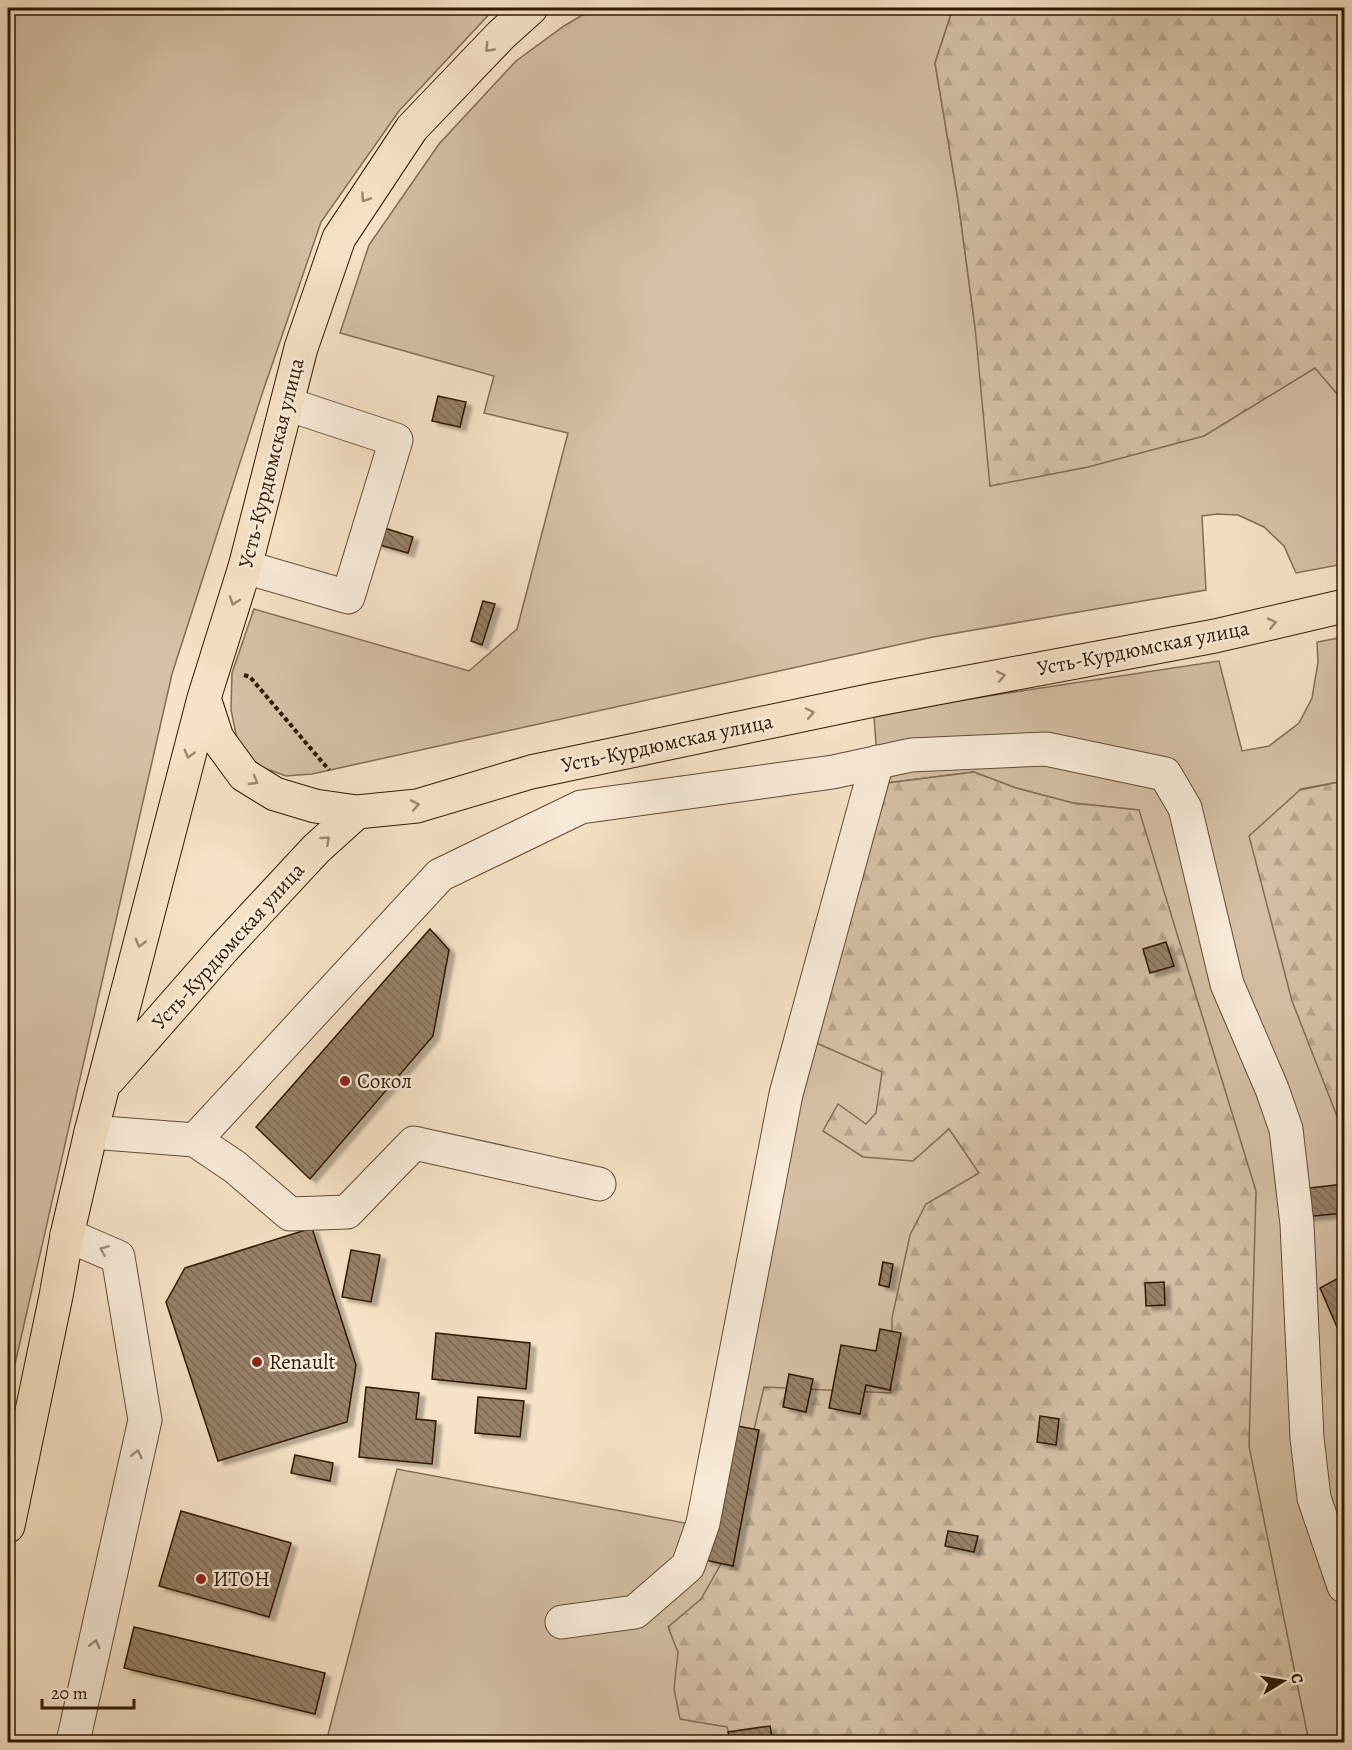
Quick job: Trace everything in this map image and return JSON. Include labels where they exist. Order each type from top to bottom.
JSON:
[{"type":"main road","name":"Усть-Курдюмская улица","points":[[8,1518],[67,1235],[103,1085],[204,698],[245,567],[301,348],[339,238],[412,128],[501,35],[531,8]]},
{"type":"main road","name":"Усть-Курдюмская улица","points":[[103,1085],[285,882],[316,849],[357,812],[417,806],[531,772],[878,699],[1215,636],[1344,606]]},
{"type":"main road","points":[[204,698],[217,738],[244,775],[275,794],[315,806],[357,812]]},
{"type":"lane","points":[[245,567],[348,597],[396,440],[287,404]]},
{"type":"lane","points":[[195,1140],[440,875],[581,807],[833,772],[911,755],[1046,749],[1165,774],[1185,808],[1227,984],[1272,1089],[1286,1129],[1297,1224],[1307,1438],[1314,1498],[1344,1586]]},
{"type":"lane","points":[[562,1622],[635,1612],[688,1566],[703,1523],[786,1094],[877,762]]},
{"type":"lane","points":[[91,1132],[195,1140],[235,1167],[290,1214],[348,1212],[414,1143],[599,1184]]},
{"type":"lane","points":[[67,1235],[118,1257],[145,1420],[73,1743]]},
{"type":"path","points":[[241,675],[250,677],[329,770]]},
{"type":"green space","points":[[8,8],[495,8],[399,111],[321,222],[262,394],[172,674],[8,1395]]},
{"type":"green space","points":[[594,8],[953,8],[935,63],[958,200],[975,327],[1204,436],[1315,367],[1344,402],[1344,564],[1296,573],[1284,546],[1264,527],[1238,515],[1202,516],[1206,590],[933,637],[312,774],[286,776],[264,768],[250,758],[237,739],[231,710],[232,673],[254,609],[469,671],[517,629],[568,433],[484,413],[494,376],[340,333],[369,245],[439,144],[516,61],[564,26]]},
{"type":"green space","points":[[953,8],[1344,8],[1344,402],[1315,368],[1204,436],[1088,467],[990,486],[975,327],[958,200],[935,63]]},
{"type":"green space","points":[[1344,637],[1344,781],[1301,789],[1344,819],[1344,1742],[326,1742],[397,1469],[695,1525],[812,1041],[1138,810],[1073,803],[1016,788],[973,772],[879,784],[874,717],[949,702],[1219,661],[1242,751],[1269,746],[1299,723],[1312,698],[1318,662],[1317,642]]},
{"type":"green space","points":[[974,772],[1016,788],[1073,803],[1139,810],[1256,1191],[1249,1446],[1309,1742],[732,1742],[727,1727],[680,1719],[674,1689],[678,1652],[668,1627],[701,1599],[735,1539],[749,1451],[764,1387],[891,1393],[892,1318],[910,1235],[926,1204],[979,1173],[949,1129],[913,1161],[863,1157],[823,1131],[838,1104],[866,1124],[876,1113],[882,1072],[812,1041],[879,784]]},
{"type":"green space","points":[[1344,781],[1344,1134],[1292,1001],[1249,836],[1300,790]]},
{"type":"building","points":[[438,396],[466,402],[460,427],[432,421]]},
{"type":"building","points":[[378,526],[413,537],[408,553],[373,543]]},
{"type":"building","points":[[483,601],[495,604],[482,645],[471,641]]},
{"type":"building","name":"Сокол","points":[[430,929],[449,950],[433,1036],[310,1179],[256,1127]]},
{"type":"building","points":[[1166,942],[1174,966],[1150,973],[1143,949]]},
{"type":"building","points":[[1344,1184],[1344,1213],[1304,1217],[1301,1189]]},
{"type":"building","points":[[312,1228],[356,1365],[347,1422],[218,1461],[166,1302],[185,1268]]},
{"type":"building","points":[[351,1250],[380,1255],[371,1302],[342,1297]]},
{"type":"building","points":[[883,1262],[893,1264],[889,1287],[879,1285]]},
{"type":"building","points":[[1344,1275],[1344,1323],[1337,1327],[1320,1288]]},
{"type":"building","points":[[1164,1282],[1165,1305],[1146,1306],[1145,1283]]},
{"type":"building","points":[[880,1329],[901,1333],[890,1390],[866,1385],[860,1414],[829,1408],[841,1345],[876,1351]]},
{"type":"building","points":[[436,1333],[530,1343],[526,1389],[432,1379]]},
{"type":"building","points":[[789,1374],[813,1379],[806,1412],[783,1407]]},
{"type":"building","points":[[366,1387],[419,1393],[416,1419],[436,1421],[432,1464],[359,1457]]},
{"type":"building","points":[[478,1397],[524,1401],[520,1437],[475,1433]]},
{"type":"building","points":[[1040,1416],[1059,1419],[1056,1445],[1037,1442]]},
{"type":"building","points":[[732,1425],[759,1430],[733,1566],[705,1560]]},
{"type":"building","points":[[295,1455],[333,1463],[330,1481],[291,1473]]},
{"type":"building","points":[[181,1511],[291,1543],[269,1617],[159,1586]]},
{"type":"building","points":[[948,1531],[978,1536],[974,1552],[945,1546]]},
{"type":"building","points":[[134,1627],[325,1673],[315,1714],[124,1668]]},
{"type":"building","points":[[770,1726],[773,1742],[730,1742],[728,1732]]},
{"type":"place","name":"Сокол","points":[[345,1081]]},
{"type":"place","name":"Renault","points":[[257,1362]]},
{"type":"place","name":"ИТОН","points":[[201,1579]]}]
